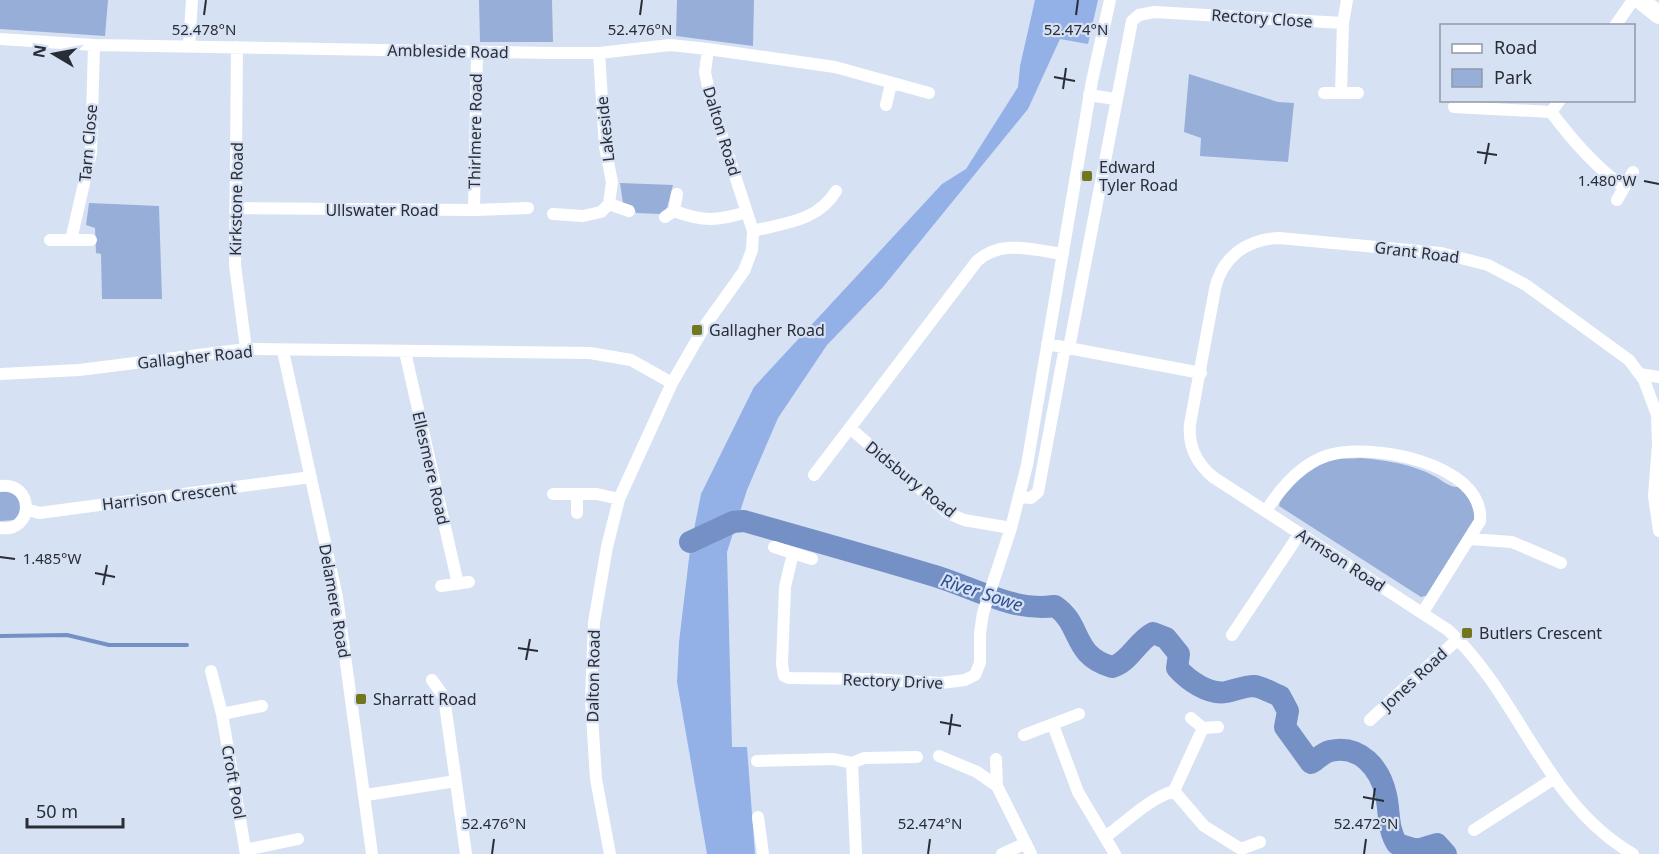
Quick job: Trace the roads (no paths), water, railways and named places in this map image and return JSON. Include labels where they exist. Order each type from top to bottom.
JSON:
[{"type":"main road","points":[[1640,0],[1659,15]]},
{"type":"street","points":[[189,46],[192,0]]},
{"type":"street","name":"Rectory Drive","points":[[793,554],[785,587],[782,664],[784,676],[916,683],[965,680],[975,675],[980,663],[983,613],[1019,497],[1089,95],[1110,0]]},
{"type":"street","points":[[1149,0],[1165,12]]},
{"type":"street","points":[[1341,93],[1343,23],[1347,0]]},
{"type":"street","points":[[1616,24],[1634,0]]},
{"type":"street","name":"Rectory Close","points":[[1115,99],[1129,27],[1135,18],[1145,13],[1165,12],[1343,23]]},
{"type":"street","name":"Ambleside Road","points":[[0,39],[94,45],[477,52],[598,53],[670,45],[835,67],[929,93]]},
{"type":"street","name":"Tarn Close","points":[[71,240],[91,153],[94,45]]},
{"type":"street","name":"Kirkstone Road","points":[[237,47],[235,265],[246,349]]},
{"type":"street","name":"Dalton Road","points":[[610,854],[596,779],[591,663],[594,622],[619,499],[672,383],[706,324],[744,271],[752,250],[753,231],[711,102],[705,72],[708,49]]},
{"type":"street","name":"Thirlmere Road","points":[[474,210],[477,52]]},
{"type":"street","name":"Lakeside","points":[[598,53],[605,147],[612,182],[609,204]]},
{"type":"street","points":[[886,105],[891,84]]},
{"type":"street","points":[[1324,93],[1358,93]]},
{"type":"street","points":[[1019,497],[1030,498],[1038,492],[1115,99],[1089,95]]},
{"type":"street","points":[[1551,112],[1558,102]]},
{"type":"street","points":[[1454,107],[1551,112],[1584,153],[1623,187]]},
{"type":"street","points":[[1617,200],[1633,172]]},
{"type":"street","points":[[753,231],[816,214],[828,205],[836,191]]},
{"type":"street","points":[[676,195],[669,214],[719,220],[747,212]]},
{"type":"street","points":[[553,214],[583,216],[601,212],[609,204],[629,211]]},
{"type":"street","name":"Ullswater Road","points":[[236,208],[474,210],[528,208]]},
{"type":"street","name":"Grant Road","points":[[1201,373],[1218,279],[1223,269],[1245,245],[1279,238],[1441,252],[1488,265],[1514,277],[1550,302],[1629,360],[1640,374],[1654,403],[1658,425],[1654,496],[1659,531]]},
{"type":"street","points":[[50,240],[91,240]]},
{"type":"street","points":[[814,475],[977,261],[994,249],[1012,247],[1063,254]]},
{"type":"street","points":[[1047,344],[1201,373]]},
{"type":"street","name":"Gallagher Road","points":[[0,374],[79,370],[246,349],[590,353],[631,360],[672,383]]},
{"type":"street","name":"Delamere Road","points":[[283,351],[337,597],[366,795],[372,854]]},
{"type":"street","name":"Ellesmere Road","points":[[405,352],[463,583],[441,586]]},
{"type":"street","name":"Armson Road","points":[[1201,373],[1189,434],[1193,453],[1204,470],[1423,612],[1458,639],[1477,659],[1555,778],[1587,819],[1617,845],[1633,854]]},
{"type":"street","points":[[1640,374],[1659,377]]},
{"type":"street","name":"Didsbury Road","points":[[850,428],[948,513],[964,520],[1011,528]]},
{"type":"street","points":[[1266,511],[1285,485],[1323,457],[1357,451],[1391,453],[1435,467],[1472,491],[1480,513],[1480,521],[1423,612]]},
{"type":"street","name":"Harrison Crescent","points":[[27,509],[39,513],[311,477]]},
{"type":"street","points":[[0,486],[12,486],[21,491],[27,509],[23,520],[16,526],[0,528]]},
{"type":"street","points":[[553,494],[597,494],[619,499]]},
{"type":"street","points":[[577,494],[577,513]]},
{"type":"street","points":[[1232,635],[1300,533]]},
{"type":"street","points":[[1470,539],[1512,542],[1561,563]]},
{"type":"street","points":[[774,547],[812,558]]},
{"type":"street","name":"Jones Road","points":[[1370,720],[1458,639]]},
{"type":"street","name":"Croft Pool","points":[[211,670],[222,714],[246,852],[298,839]]},
{"type":"street","points":[[432,680],[444,697],[466,854]]},
{"type":"street","points":[[222,714],[262,705]]},
{"type":"street","points":[[1024,735],[1078,714]]},
{"type":"street","points":[[1191,718],[1203,728],[1218,727]]},
{"type":"street","points":[[1053,725],[1078,792],[1115,854]]},
{"type":"street","points":[[1104,837],[1127,822],[1149,802],[1174,791],[1203,728]]},
{"type":"street","points":[[939,756],[978,772],[997,786]]},
{"type":"street","points":[[757,760],[834,759],[852,763],[864,758],[917,757]]},
{"type":"street","points":[[996,759],[997,786],[1029,849],[1002,854]]},
{"type":"street","points":[[852,763],[856,854]]},
{"type":"street","points":[[1474,830],[1555,778]]},
{"type":"street","points":[[366,795],[456,781]]},
{"type":"street","points":[[1174,791],[1204,825],[1242,851],[1260,842]]},
{"type":"street","points":[[758,817],[763,854]]},
{"type":"waterway","name":"River Sowe","points":[[690,542],[733,522],[744,521],[935,576],[994,598],[1024,606],[1055,606],[1070,622],[1083,647],[1090,655],[1099,662],[1112,667],[1123,661],[1153,633],[1166,638],[1179,654],[1177,668],[1199,686],[1219,692],[1254,686],[1280,696],[1288,711],[1285,727],[1311,763],[1327,752],[1341,750],[1351,751],[1367,760],[1374,767],[1383,785],[1390,826],[1397,844],[1417,850],[1437,844],[1446,854]]},
{"type":"waterway","points":[[0,636],[67,635],[109,645],[187,645]]},
{"type":"place","name":"Edward Tyler Road","points":[[1087,176]]},
{"type":"place","name":"Gallagher Road","points":[[697,330]]},
{"type":"place","name":"Butlers Crescent","points":[[1467,633]]},
{"type":"place","name":"Sharratt Road","points":[[361,699]]}]
